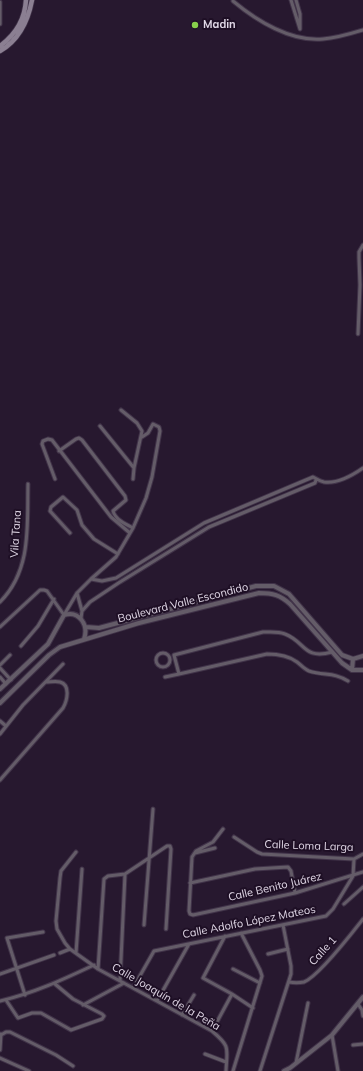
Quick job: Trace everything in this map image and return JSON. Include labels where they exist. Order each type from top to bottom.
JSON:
[{"type":"main road","points":[[0,46],[8,40],[19,25],[25,11],[26,0]]},
{"type":"main road","points":[[0,51],[12,43],[24,27],[32,0]]},
{"type":"street","points":[[291,0],[300,29]]},
{"type":"street","points":[[296,0],[300,14],[300,37]]},
{"type":"street","points":[[234,1],[258,19],[280,31],[300,37],[322,40],[343,37],[363,30]]},
{"type":"street","points":[[0,2],[0,24]]},
{"type":"street","points":[[358,334],[360,285],[359,252],[363,245]]},
{"type":"street","points":[[121,410],[140,427],[142,431],[133,479]]},
{"type":"street","points":[[0,689],[48,644],[77,593],[113,560],[133,528],[146,498],[150,484],[160,431],[158,425],[154,424],[142,437]]},
{"type":"street","points":[[100,426],[134,468]]},
{"type":"street","points":[[59,451],[76,439],[79,438],[82,440],[125,496],[126,500],[109,514]]},
{"type":"street","points":[[55,479],[42,444],[43,441],[50,439],[109,514],[130,533]]},
{"type":"street","points":[[91,579],[98,581],[111,580],[204,523],[313,477],[316,480],[327,482],[336,481],[363,468]]},
{"type":"street","points":[[82,611],[90,602],[132,574],[209,527],[315,483],[316,480]]},
{"type":"street","name":"Vila Tana","points":[[0,602],[15,583],[24,560],[28,484]]},
{"type":"street","points":[[70,533],[51,513],[50,509],[63,497],[77,510],[82,524],[94,539],[118,554]]},
{"type":"street","points":[[113,511],[115,516],[133,528]]},
{"type":"street","points":[[129,570],[132,574]]},
{"type":"street","name":"Boulevard Valle Escondido","points":[[86,627],[99,628],[256,586],[274,586],[289,594],[342,655],[353,659]]},
{"type":"street","points":[[0,627],[40,590],[47,591],[64,615]]},
{"type":"street","points":[[77,593],[82,611],[81,618],[86,627],[86,635],[84,638]]},
{"type":"street","name":"Boulevard Valle Escondido","points":[[0,703],[54,650],[60,647],[84,638],[139,622],[259,593],[271,593],[282,597],[290,604],[342,663],[352,670]]},
{"type":"street","points":[[21,646],[38,626],[54,600]]},
{"type":"street","points":[[64,615],[71,614],[81,618]]},
{"type":"street","points":[[168,656],[169,662],[166,667],[160,667],[157,664],[156,659],[160,654],[165,654],[168,656],[174,655],[263,632],[284,633],[291,636],[307,651],[316,655],[332,652]]},
{"type":"street","points":[[48,644],[54,650]]},
{"type":"street","points":[[165,677],[267,654],[276,654],[293,659],[311,672],[334,675],[348,681]]},
{"type":"street","points":[[0,665],[10,655]]},
{"type":"street","points":[[174,655],[179,674]]},
{"type":"street","points":[[363,656],[353,659],[352,670],[363,670]]},
{"type":"street","points":[[1,731],[23,705],[63,664]]},
{"type":"street","points":[[0,668],[11,680]]},
{"type":"street","points":[[0,677],[6,684]]},
{"type":"street","points":[[0,780],[63,708],[66,702],[67,689],[65,685],[61,682],[46,682]]},
{"type":"street","points":[[0,721],[6,726]]},
{"type":"street","points":[[144,925],[153,809]]},
{"type":"street","points":[[223,829],[213,842],[193,854],[190,883],[255,869],[288,867],[291,871],[295,893]]},
{"type":"street","name":"Calle Loma Larga","points":[[234,837],[262,854],[354,859],[363,854]]},
{"type":"street","points":[[98,968],[104,879],[108,876],[125,874],[167,846],[170,846],[166,929]]},
{"type":"street","points":[[193,854],[215,848]]},
{"type":"street","points":[[60,953],[70,949],[57,929],[56,922],[61,871],[76,852]]},
{"type":"street","name":"Calle Adolfo López Mateos","points":[[133,988],[154,951],[321,917],[330,913],[353,876],[354,859]]},
{"type":"street","points":[[76,953],[82,869]]},
{"type":"street","name":"Calle Benito Juárez","points":[[190,883],[189,911],[190,914],[193,915],[295,893],[363,872]]},
{"type":"street","points":[[120,981],[125,874]]},
{"type":"street","points":[[344,904],[363,887]]},
{"type":"street","name":"Calle 1","points":[[289,982],[306,981],[338,950],[363,919]]},
{"type":"street","points":[[260,1071],[289,982],[291,970],[283,925]]},
{"type":"street","points":[[25,995],[7,938],[43,932]]},
{"type":"street","points":[[233,1071],[262,976],[241,933]]},
{"type":"street","points":[[225,936],[203,978],[232,994],[252,1008]]},
{"type":"street","points":[[157,1001],[189,944]]},
{"type":"street","name":"Calle Joaquín de la Peña","points":[[70,949],[120,981],[212,1031],[227,1048],[226,1071]]},
{"type":"street","points":[[268,954],[288,949]]},
{"type":"street","points":[[0,974],[54,956]]},
{"type":"street","points":[[0,1001],[25,995],[54,984],[94,965]]},
{"type":"street","points":[[233,969],[260,983]]},
{"type":"street","points":[[83,1004],[124,983]]},
{"type":"street","points":[[6,1000],[18,1018],[32,1013],[41,1013],[72,1030],[102,1019],[104,1016],[102,1014],[65,994],[54,984]]},
{"type":"street","points":[[212,1031],[232,994]]},
{"type":"street","points":[[182,1015],[194,995]]},
{"type":"street","points":[[284,1071],[332,1035],[363,997]]},
{"type":"street","points":[[296,1063],[308,1002]]},
{"type":"street","points":[[358,1004],[362,1010],[363,1016]]},
{"type":"street","points":[[0,1050],[0,1034],[10,1032],[56,1055],[73,1066]]},
{"type":"street","points":[[332,1035],[338,1071]]},
{"type":"street","points":[[353,1045],[363,1044]]},
{"type":"street","points":[[205,1054],[226,1062]]},
{"type":"street","points":[[0,1058],[28,1071]]},
{"type":"place","name":"Madin","points":[[195,25]]}]
